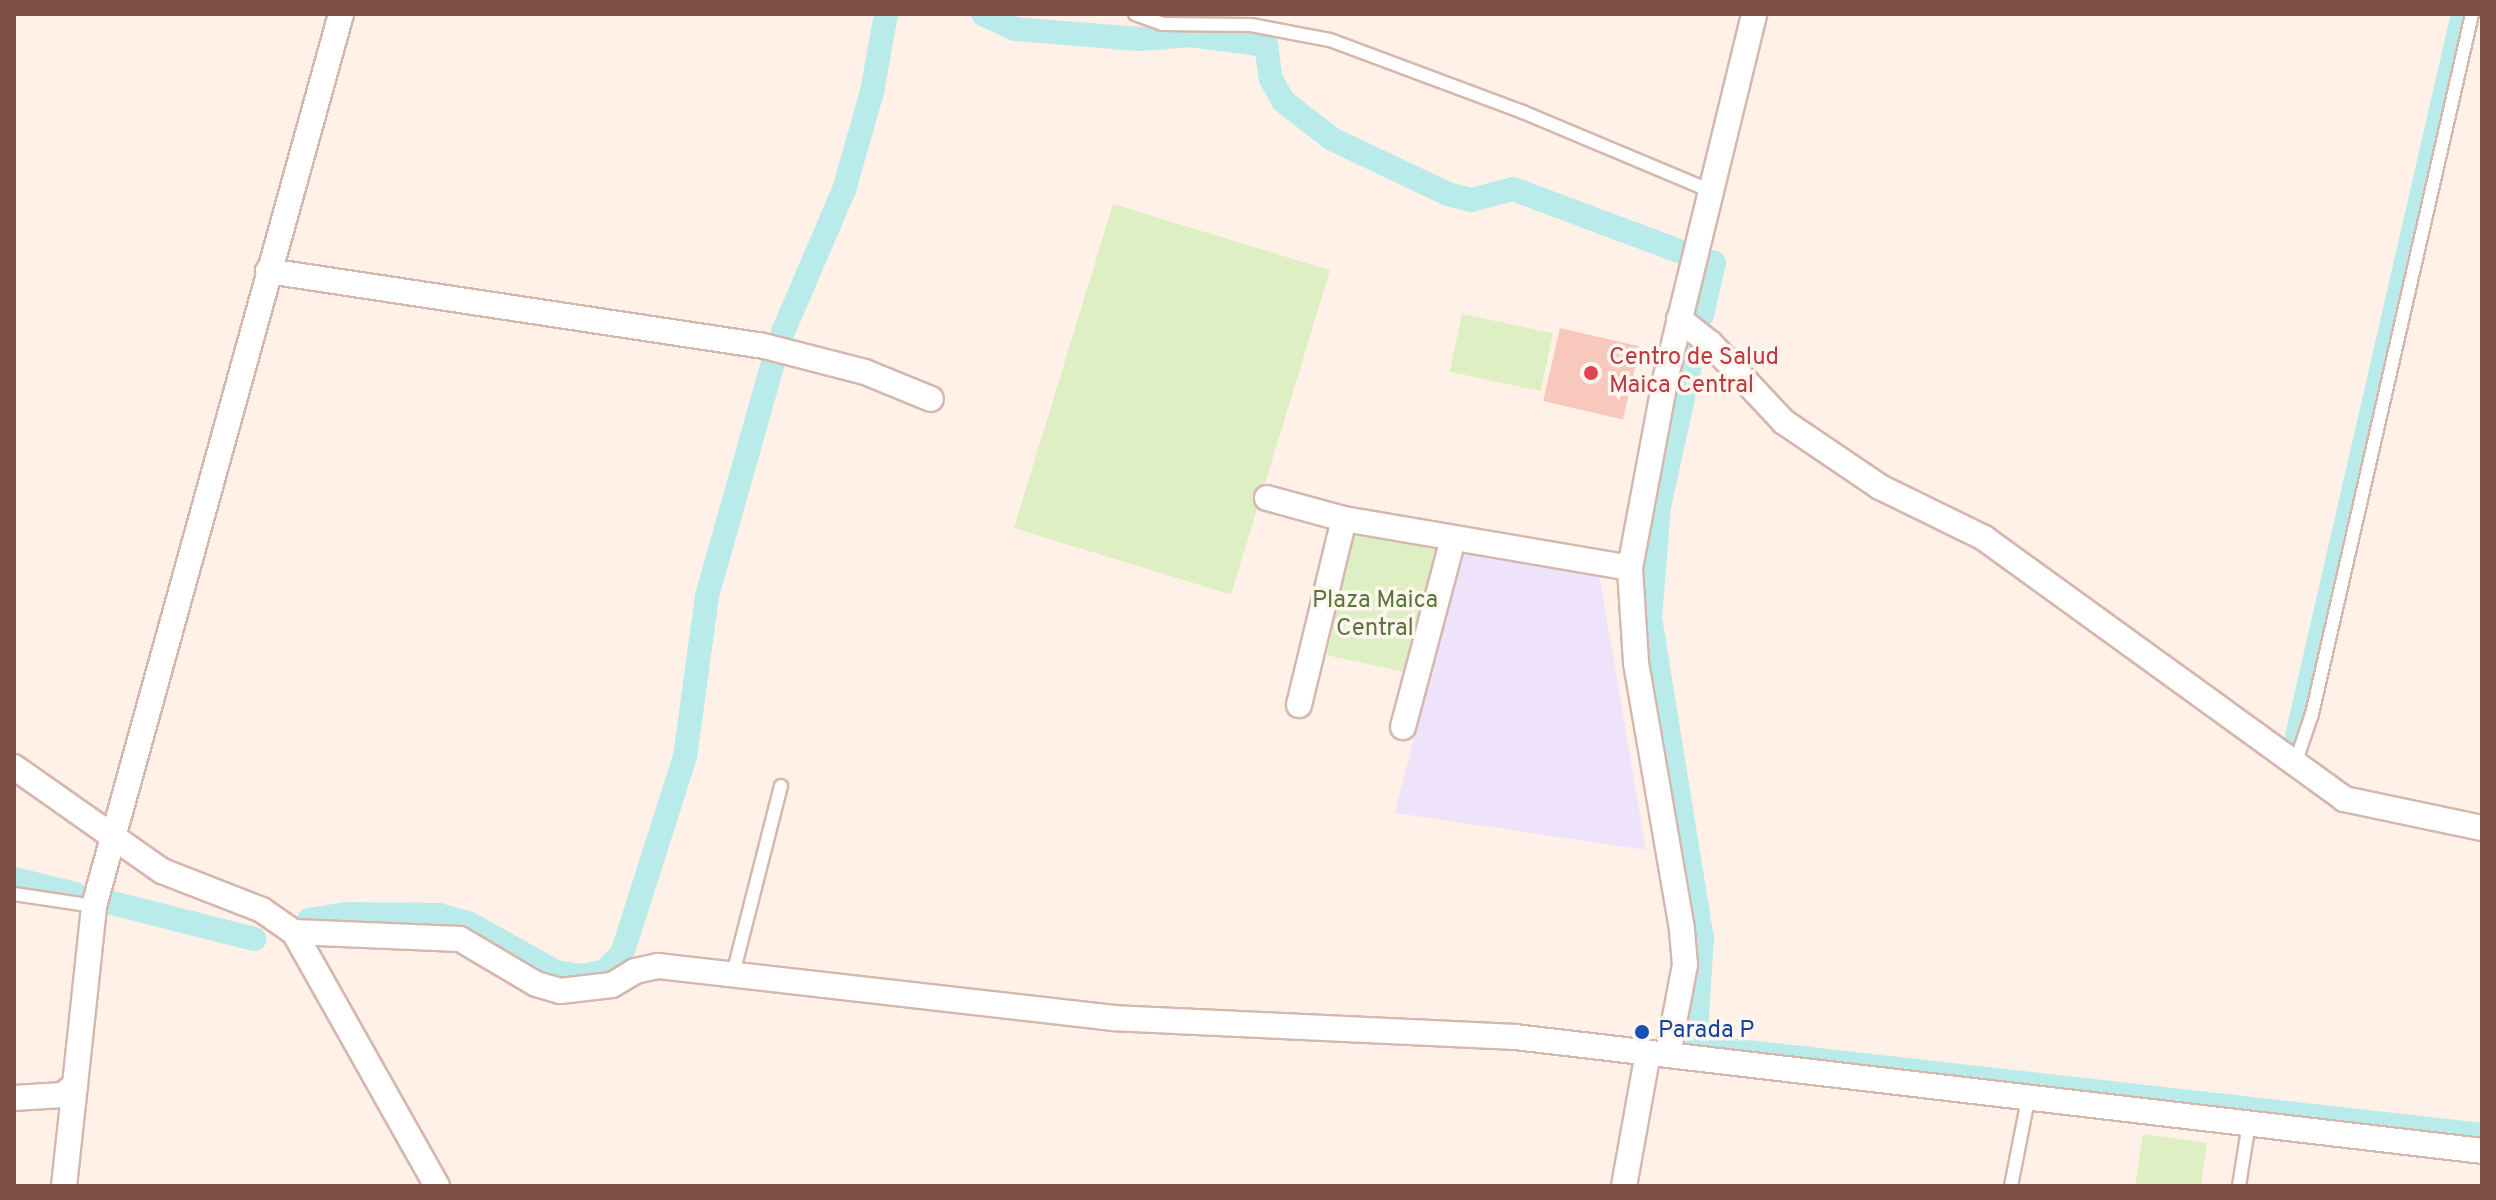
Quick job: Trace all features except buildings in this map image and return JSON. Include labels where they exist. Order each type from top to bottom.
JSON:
[{"type":"street","points":[[64,1186],[94,906],[341,14]]},
{"type":"street","points":[[1624,1186],[1658,1053],[1685,965],[1682,929],[1636,662],[1630,568],[1679,319],[1754,14]]},
{"type":"street","points":[[268,271],[772,348],[865,372],[931,399]]},
{"type":"street","points":[[1679,319],[1710,343],[1784,422],[1880,487],[1984,538],[2344,799],[2482,828]]},
{"type":"street","points":[[1267,498],[1344,519],[1630,568]]},
{"type":"street","points":[[1299,705],[1344,519]]},
{"type":"street","points":[[1403,727],[1453,539]]},
{"type":"street","points":[[14,767],[115,833],[162,871],[262,910],[294,932],[437,1186]]},
{"type":"street","points":[[294,932],[460,939],[536,984],[560,991],[612,985],[635,971],[658,966],[811,987],[1113,1018],[1515,1037],[2482,1151]]},
{"type":"street","points":[[14,1098],[63,1095],[75,1085]]},
{"type":"lane","points":[[1135,14],[1162,24],[1251,25],[1330,40],[1481,95],[1711,191]]},
{"type":"lane","points":[[2289,759],[2298,755],[2312,714],[2472,14]]},
{"type":"lane","points":[[733,974],[747,903],[781,786]]},
{"type":"lane","points":[[14,894],[94,906]]},
{"type":"lane","points":[[2011,1186],[2028,1099]]},
{"type":"lane","points":[[2239,1186],[2249,1123]]},
{"type":"shaded area","points":[[1462,550],[1599,573],[1646,850],[1395,813]]},
{"type":"green space","points":[[1113,204],[1330,270],[1231,595],[1014,528]]},
{"type":"green space","points":[[1462,314],[1553,333],[1541,391],[1450,372]]},
{"type":"green space","name":"Plaza Maica Central","points":[[1353,532],[1436,550],[1410,673],[1327,655]]},
{"type":"green space","points":[[2143,1134],[2207,1143],[2201,1186],[2135,1186]]},
{"type":"waterway","points":[[783,332],[844,190],[872,92],[886,14]]},
{"type":"waterway","points":[[983,14],[1015,29],[1140,39],[1190,35],[1266,45],[1271,79],[1283,101],[1332,139],[1448,194],[1471,200],[1513,189],[1679,251]]},
{"type":"waterway","points":[[2297,736],[2463,14]]},
{"type":"waterway","points":[[1702,315],[1714,262]]},
{"type":"waterway","points":[[1693,352],[1659,506],[1650,618],[1702,938],[1695,1046],[2482,1135]]},
{"type":"waterway","points":[[309,920],[348,914],[439,915],[470,924],[556,972],[582,976],[605,971],[622,954],[685,757],[707,596],[774,359]]},
{"type":"waterway","points":[[14,879],[75,894]]},
{"type":"waterway","points":[[108,902],[254,939]]},
{"type":"place","name":"Centro de Salud Maica Central","points":[[1591,373]]},
{"type":"place","name":"Parada P","points":[[1642,1032]]}]
